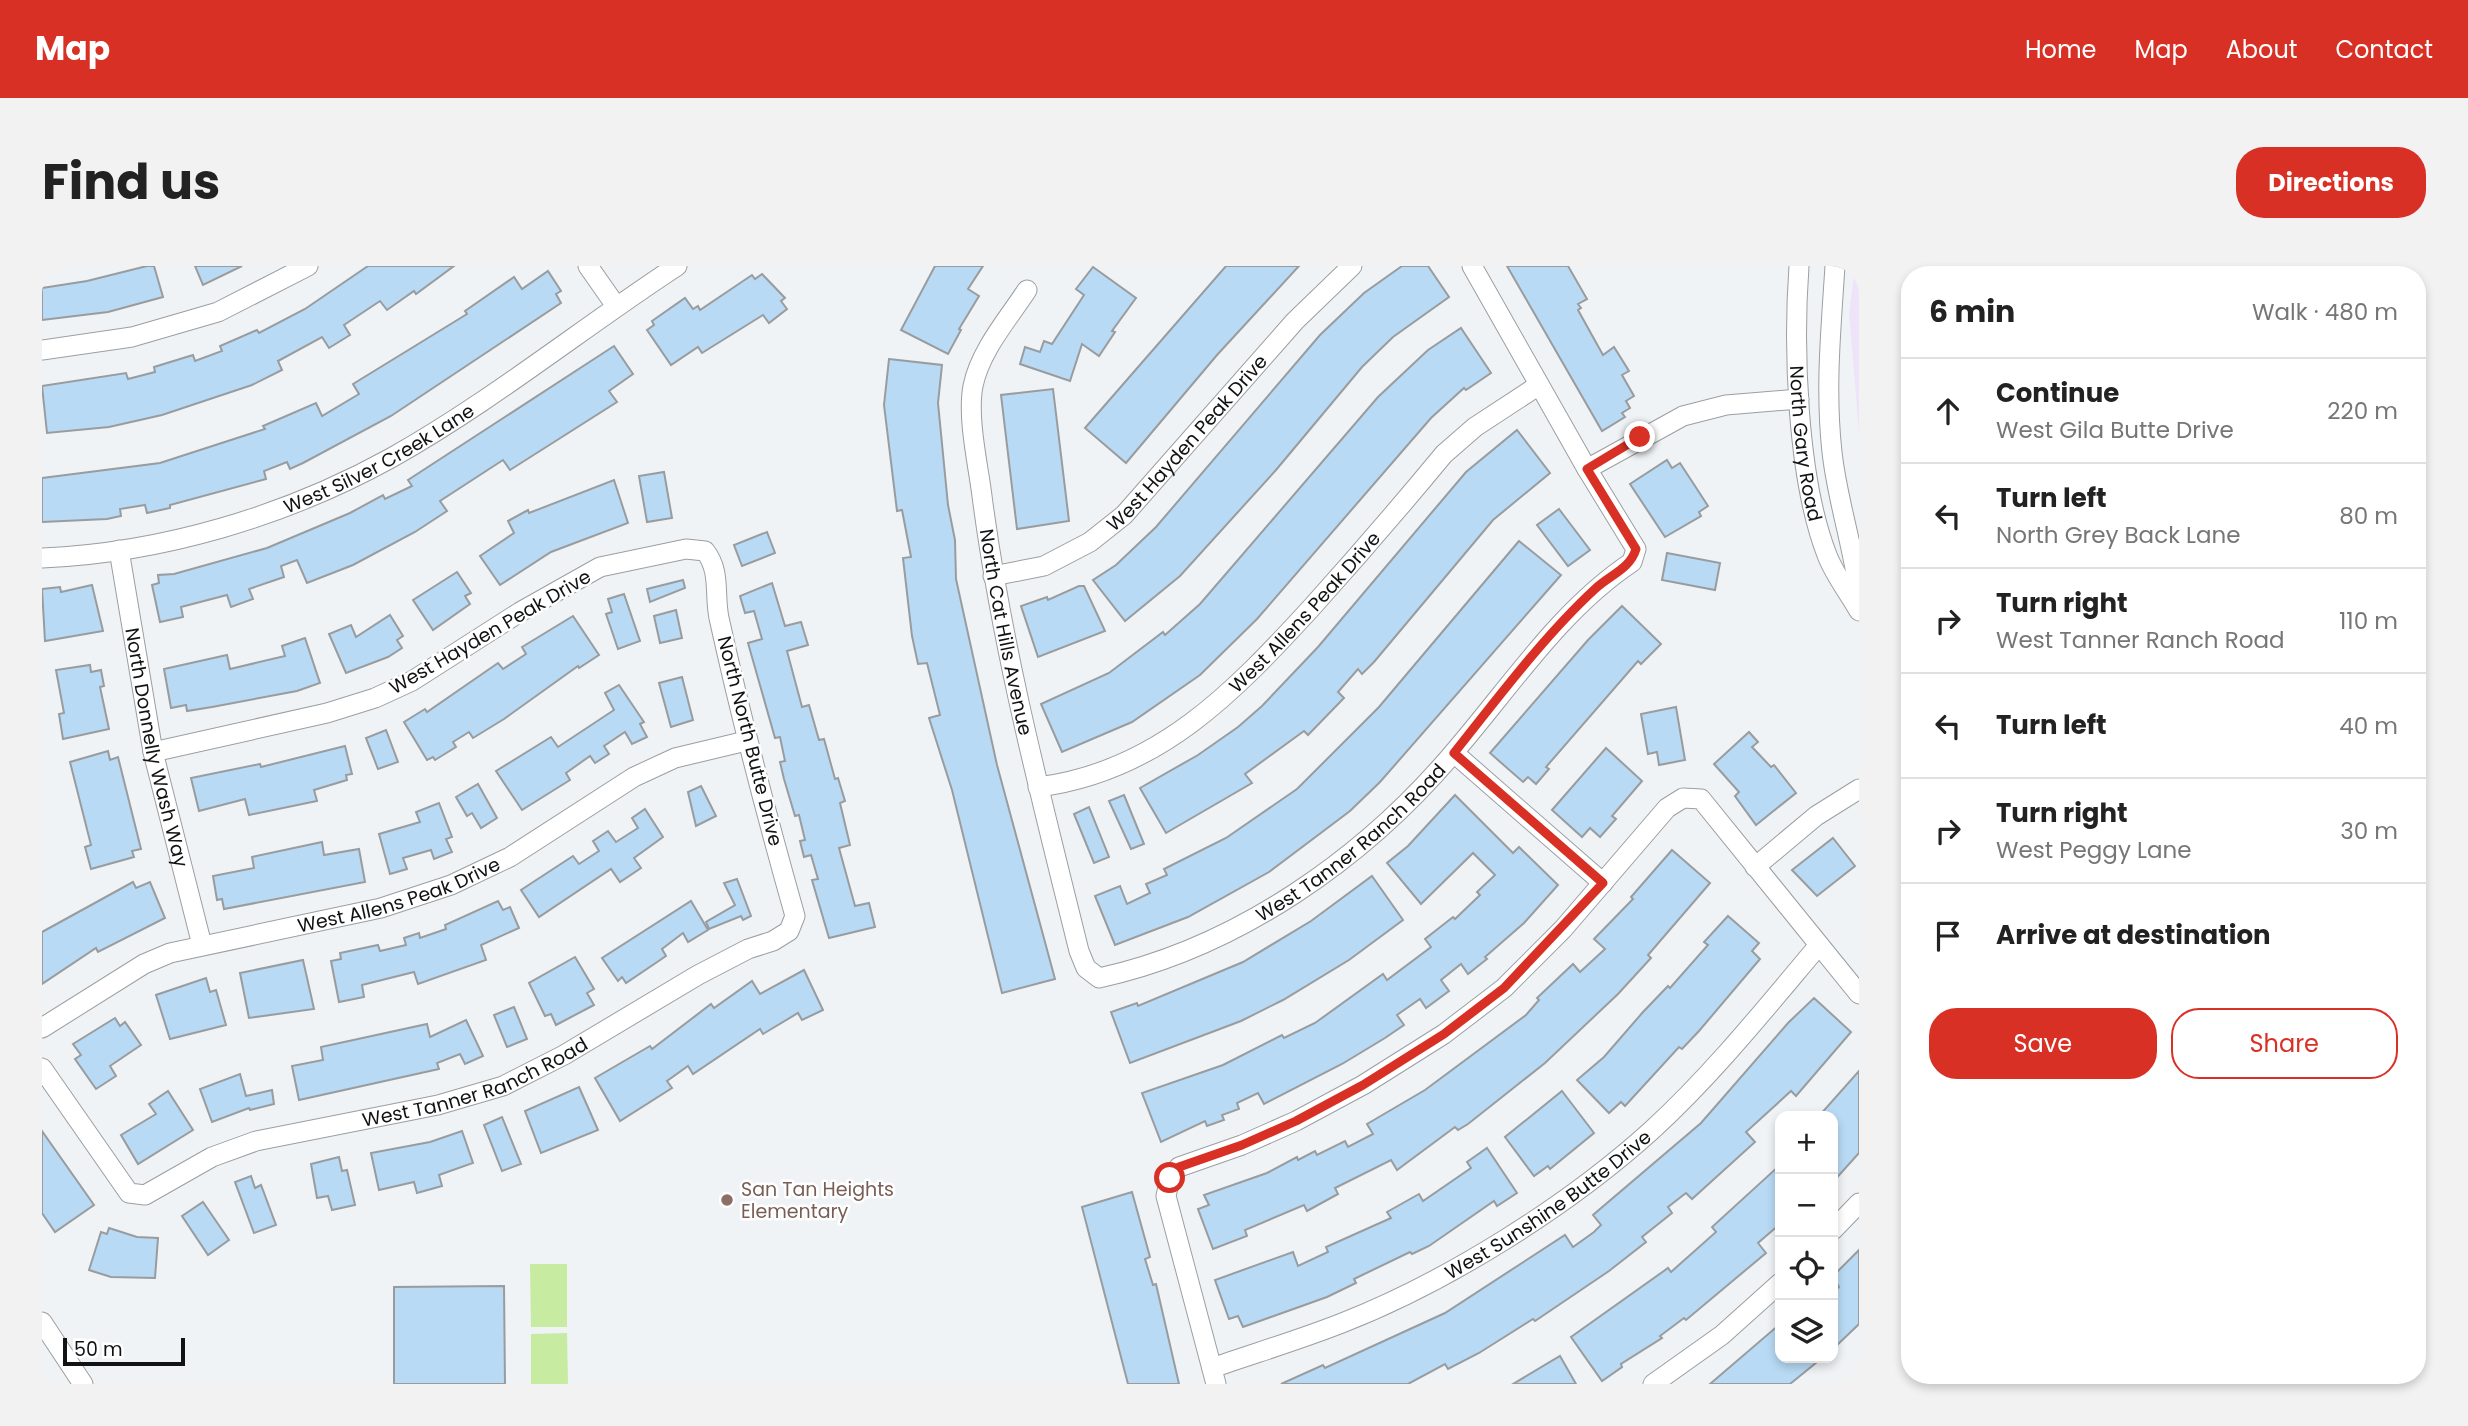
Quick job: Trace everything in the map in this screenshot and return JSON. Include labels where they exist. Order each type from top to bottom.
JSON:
[{"type":"street","points":[[42,350],[132,337],[218,312],[308,266]]},
{"type":"street","points":[[588,266],[616,306]]},
{"type":"street","name":"West Silver Creek Lane","points":[[42,558],[119,550],[214,529],[270,511],[390,458],[465,411],[677,266]]},
{"type":"street","name":"West Hayden Peak Drive","points":[[993,576],[1044,566],[1090,542],[1124,515],[1295,321],[1352,266]]},
{"type":"street","points":[[1472,266],[1587,469],[1683,416],[1726,405],[1799,399]]},
{"type":"street","name":"North Gary Road","points":[[1799,266],[1799,399],[1803,444],[1827,555],[1859,611]]},
{"type":"street","name":"North Gary Road","points":[[1835,266],[1827,358],[1832,456],[1854,548],[1859,593]]},
{"type":"street","name":"North Cat Hills Avenue","points":[[1027,290],[979,365],[972,389],[974,430],[993,576],[1038,787],[1079,951],[1086,968],[1099,978]]},
{"type":"street","name":"West Allens Peak Drive","points":[[1038,787],[1075,782],[1120,764],[1161,744],[1194,722],[1245,680],[1444,454],[1475,427],[1539,385]]},
{"type":"street","name":"West Tanner Ranch Road","points":[[1099,978],[1136,970],[1223,934],[1296,893],[1369,839],[1454,753],[1575,608],[1602,582],[1632,562],[1636,549],[1587,469]]},
{"type":"street","name":"West Hayden Peak Drive","points":[[153,752],[327,713],[375,698],[412,681],[520,612],[600,567],[686,549],[705,551]]},
{"type":"street","name":"North Donnelly Wash Way","points":[[119,550],[153,752],[202,945]]},
{"type":"street","name":"North North Butte Drive","points":[[705,551],[715,564],[716,605],[746,741],[795,916],[789,931]]},
{"type":"street","name":"West Allens Peak Drive","points":[[42,1028],[144,964],[202,945],[381,908],[451,885],[510,857],[634,777],[675,758],[746,741]]},
{"type":"street","points":[[1454,753],[1603,883]]},
{"type":"street","points":[[1755,867],[1816,816],[1859,789]]},
{"type":"street","points":[[1214,1376],[1166,1196],[1170,1178],[1179,1167],[1242,1145],[1296,1121],[1363,1085],[1444,1034],[1504,988],[1603,883],[1667,808],[1684,798],[1701,799],[1859,994]]},
{"type":"street","name":"West Tanner Ranch Road","points":[[42,1068],[129,1192],[145,1195],[212,1157],[256,1141],[439,1105],[503,1086],[564,1055],[698,975],[789,931]]},
{"type":"street","name":"West Sunshine Butte Drive","points":[[1214,1376],[1406,1294],[1538,1218],[1595,1176],[1660,1122],[1709,1074],[1819,945]]},
{"type":"street","points":[[1838,1225],[1859,1202]]},
{"type":"street","points":[[1653,1384],[1722,1335],[1775,1287]]},
{"type":"street","points":[[42,1322],[83,1384]]},
{"type":"shaded area","points":[[1855,266],[1859,266],[1859,433],[1849,313]]},
{"type":"green space","points":[[530,1264],[567,1264],[567,1327],[531,1327]]},
{"type":"green space","points":[[567,1333],[568,1384],[531,1384],[531,1334]]},
{"type":"building","points":[[154,266],[163,297],[108,312],[42,320],[42,288],[87,281]]},
{"type":"building","points":[[195,266],[242,266],[203,285]]},
{"type":"building","points":[[368,266],[454,266],[416,294],[414,291],[387,310],[380,301],[344,325],[350,335],[329,348],[322,337],[278,361],[282,370],[252,385],[162,415],[109,427],[47,433],[42,386],[126,373],[128,379],[155,372],[154,367],[193,355],[195,361],[222,351],[220,346],[257,330],[259,333],[305,309]]},
{"type":"building","points":[[935,266],[983,266],[968,289],[979,296],[948,354],[901,330]]},
{"type":"building","points":[[1226,266],[1299,266],[1217,355],[1126,463],[1085,428]]},
{"type":"building","points":[[1402,266],[1428,266],[1449,297],[1393,337],[1362,367],[1276,470],[1180,576],[1125,621],[1093,580],[1116,565],[1156,527],[1320,335],[1364,293]]},
{"type":"building","points":[[1507,266],[1568,266],[1587,299],[1578,304],[1581,308],[1578,310],[1603,355],[1614,347],[1629,371],[1622,375],[1634,396],[1626,401],[1630,408],[1622,413],[1625,417],[1602,431]]},
{"type":"building","points":[[1093,267],[1136,298],[1112,331],[1115,332],[1099,356],[1082,344],[1070,381],[1020,364],[1025,347],[1040,352],[1044,341],[1052,344],[1084,295],[1076,289]]},
{"type":"building","points":[[548,271],[561,291],[556,294],[561,303],[391,416],[303,463],[290,469],[287,462],[264,471],[266,479],[170,505],[170,508],[147,513],[145,505],[120,509],[121,516],[107,519],[42,522],[42,478],[160,463],[265,429],[263,426],[316,403],[322,416],[359,394],[353,384],[467,314],[465,311],[514,277],[522,289]]},
{"type":"building","points":[[762,274],[785,298],[781,301],[787,309],[769,323],[763,315],[702,353],[698,347],[671,365],[647,330],[654,325],[652,321],[685,298],[693,309],[698,306],[700,310],[752,275],[755,279]]},
{"type":"building","points":[[1461,328],[1491,373],[1466,390],[1464,388],[1431,418],[1257,619],[1200,675],[1132,722],[1062,752],[1041,704],[1109,673],[1163,632],[1165,635],[1200,604],[1378,397],[1428,350]]},
{"type":"building","points":[[614,346],[633,374],[609,391],[617,402],[510,470],[503,460],[440,501],[447,511],[415,532],[353,565],[307,583],[297,560],[281,566],[284,577],[249,589],[253,599],[231,607],[227,595],[181,607],[183,617],[160,622],[152,585],[159,583],[158,575],[174,574],[267,548],[350,513],[383,495],[385,499],[412,486],[408,480]]},
{"type":"building","points":[[889,359],[942,365],[938,403],[948,505],[955,540],[956,579],[997,765],[1055,979],[1002,993],[952,790],[929,718],[940,715],[927,663],[918,664],[912,636],[903,558],[911,557],[902,510],[897,511],[884,405]]},
{"type":"building","points":[[1053,389],[1069,521],[1017,529],[1001,395]]},
{"type":"building","points":[[1517,430],[1550,473],[1493,520],[1374,662],[1362,674],[1358,669],[1338,692],[1344,698],[1308,735],[1304,731],[1245,774],[1252,783],[1166,833],[1140,788],[1198,755],[1262,706],[1318,647],[1466,472]]},
{"type":"building","points":[[1667,460],[1672,468],[1680,463],[1708,506],[1699,512],[1701,516],[1665,537],[1630,484]]},
{"type":"building","points":[[664,472],[672,518],[647,522],[639,476]]},
{"type":"building","points":[[614,480],[628,523],[551,552],[500,585],[480,556],[514,533],[508,521],[528,510],[529,513]]},
{"type":"building","points":[[1559,509],[1590,550],[1568,566],[1537,525]]},
{"type":"building","points":[[767,532],[775,553],[742,566],[734,545]]},
{"type":"building","points":[[1519,541],[1561,575],[1380,782],[1350,811],[1269,872],[1188,917],[1115,945],[1095,896],[1120,886],[1127,904],[1150,893],[1146,884],[1167,875],[1164,869],[1226,838],[1297,789],[1379,707]]},
{"type":"building","points":[[1667,553],[1720,563],[1715,590],[1662,580]]},
{"type":"building","points":[[457,572],[471,593],[465,596],[470,604],[433,630],[413,600]]},
{"type":"building","points":[[683,580],[685,588],[650,602],[647,589]]},
{"type":"building","points":[[772,583],[785,626],[801,622],[808,645],[787,651],[802,707],[809,705],[819,740],[824,739],[835,779],[838,778],[845,801],[840,803],[850,845],[839,848],[855,906],[869,903],[875,927],[829,938],[812,880],[818,879],[811,855],[804,857],[800,841],[805,840],[799,815],[795,816],[784,779],[780,762],[785,761],[780,737],[775,738],[748,643],[762,639],[754,611],[745,613],[740,596]]},
{"type":"building","points":[[92,585],[103,631],[45,641],[42,589],[60,587],[61,592]]},
{"type":"building","points":[[1084,586],[1105,631],[1038,657],[1021,606],[1047,597],[1048,600]]},
{"type":"building","points":[[624,594],[640,641],[618,649],[606,614],[612,612],[608,599]]},
{"type":"building","points":[[1622,606],[1661,644],[1641,664],[1638,661],[1546,767],[1549,769],[1536,784],[1528,777],[1523,782],[1490,753],[1588,640]]},
{"type":"building","points":[[676,610],[682,638],[660,643],[654,616]]},
{"type":"building","points":[[390,615],[403,636],[397,640],[402,648],[388,657],[346,673],[329,634],[351,625],[356,637]]},
{"type":"building","points":[[573,616],[599,655],[579,668],[578,666],[473,738],[469,732],[453,742],[456,747],[435,760],[433,757],[427,760],[404,722],[425,709],[427,712],[498,663],[503,669],[526,654],[522,647]]},
{"type":"building","points":[[305,638],[320,683],[297,691],[212,707],[187,711],[186,705],[171,708],[164,669],[227,655],[230,669],[285,656],[282,646]]},
{"type":"building","points":[[90,665],[91,672],[101,670],[104,686],[100,687],[109,729],[63,739],[59,714],[64,713],[56,670]]},
{"type":"building","points":[[682,677],[693,720],[671,727],[659,683]]},
{"type":"building","points":[[619,685],[644,722],[640,724],[647,737],[632,744],[625,732],[604,746],[609,754],[595,763],[590,756],[566,773],[570,780],[522,810],[496,771],[551,737],[558,747],[614,710],[605,693]]},
{"type":"building","points":[[1676,707],[1685,760],[1659,765],[1657,752],[1648,754],[1641,714]]},
{"type":"building","points":[[386,730],[398,762],[378,769],[366,738]]},
{"type":"building","points":[[1749,732],[1758,742],[1752,747],[1771,767],[1774,765],[1796,793],[1756,825],[1735,796],[1739,792],[1714,764]]},
{"type":"building","points":[[345,746],[352,774],[346,775],[347,780],[314,790],[317,801],[249,815],[245,799],[199,811],[191,778],[260,764],[261,767]]},
{"type":"building","points":[[1606,748],[1642,781],[1612,816],[1616,819],[1600,837],[1590,828],[1582,837],[1552,810]]},
{"type":"building","points":[[108,751],[110,760],[118,757],[141,849],[132,851],[134,857],[91,869],[85,847],[91,845],[70,762]]},
{"type":"building","points":[[478,784],[497,818],[481,828],[472,813],[467,816],[456,797]]},
{"type":"building","points":[[701,786],[716,816],[696,826],[688,792]]},
{"type":"building","points":[[1124,795],[1144,844],[1131,849],[1109,801]]},
{"type":"building","points":[[1455,795],[1513,853],[1519,847],[1558,885],[1524,923],[1485,957],[1487,959],[1468,974],[1461,964],[1441,980],[1449,991],[1426,1008],[1420,999],[1397,1015],[1404,1025],[1385,1038],[1342,1064],[1264,1104],[1258,1093],[1237,1103],[1239,1109],[1222,1115],[1224,1120],[1207,1126],[1205,1121],[1161,1142],[1142,1093],[1223,1065],[1282,1035],[1284,1038],[1315,1023],[1383,974],[1387,980],[1431,947],[1425,939],[1453,917],[1455,919],[1480,895],[1477,892],[1495,875],[1473,853],[1421,904],[1387,863],[1408,846]]},
{"type":"building","points":[[439,803],[452,837],[446,839],[452,852],[434,859],[431,850],[403,858],[407,869],[390,874],[379,834],[420,822],[416,812]]},
{"type":"building","points":[[1089,807],[1109,857],[1094,863],[1074,814]]},
{"type":"building","points":[[645,809],[663,837],[634,858],[641,868],[620,882],[611,869],[539,917],[521,890],[573,856],[579,864],[599,851],[593,841],[608,831],[616,842],[638,828],[632,818]]},
{"type":"building","points":[[1833,838],[1855,866],[1817,896],[1792,870]]},
{"type":"building","points":[[322,842],[324,855],[359,849],[365,882],[224,909],[222,899],[217,900],[213,876],[254,868],[252,857]]},
{"type":"building","points":[[1672,850],[1710,883],[1648,955],[1651,958],[1618,994],[1545,1063],[1468,1124],[1458,1130],[1455,1127],[1397,1170],[1391,1160],[1335,1188],[1338,1194],[1307,1211],[1304,1205],[1245,1230],[1247,1236],[1213,1249],[1198,1209],[1209,1205],[1204,1195],[1267,1173],[1297,1157],[1298,1160],[1315,1151],[1317,1155],[1345,1141],[1348,1147],[1373,1134],[1367,1124],[1425,1090],[1526,1015],[1539,1000],[1537,998],[1573,964],[1580,972],[1605,949],[1594,939],[1633,899],[1631,897]]},
{"type":"building","points":[[1372,876],[1403,920],[1349,960],[1283,1000],[1241,1021],[1130,1063],[1111,1012],[1137,1003],[1138,1006],[1243,962],[1311,921]]},
{"type":"building","points":[[737,879],[751,916],[743,920],[741,916],[709,929],[706,922],[735,905],[724,883]]},
{"type":"building","points":[[133,882],[136,888],[150,882],[165,918],[98,952],[96,948],[42,984],[42,932]]},
{"type":"building","points":[[498,901],[503,910],[510,907],[519,928],[481,945],[486,960],[418,984],[414,972],[362,985],[364,997],[339,1002],[331,961],[341,959],[340,953],[378,945],[380,951],[406,945],[404,938],[419,933],[420,938],[446,929],[445,925]]},
{"type":"building","points":[[691,901],[708,930],[688,942],[683,933],[662,949],[666,956],[626,983],[622,977],[618,981],[602,958]]},
{"type":"building","points":[[1728,916],[1759,943],[1752,951],[1760,959],[1682,1049],[1679,1047],[1625,1106],[1621,1102],[1609,1113],[1577,1080],[1604,1057],[1668,986],[1670,988],[1708,945],[1704,942]]},
{"type":"building","points":[[575,957],[594,989],[587,993],[594,1005],[556,1025],[551,1014],[545,1016],[529,983]]},
{"type":"building","points":[[303,960],[314,1009],[249,1018],[240,973]]},
{"type":"building","points":[[804,970],[823,1010],[802,1020],[798,1013],[763,1034],[760,1029],[693,1074],[688,1066],[667,1081],[672,1088],[620,1121],[595,1078],[650,1046],[652,1049],[711,1004],[714,1008],[752,981],[760,994]]},
{"type":"building","points":[[206,978],[210,992],[216,990],[226,1025],[170,1039],[156,995]]},
{"type":"building","points":[[1814,998],[1851,1032],[1796,1096],[1791,1091],[1746,1132],[1755,1142],[1692,1199],[1686,1193],[1668,1207],[1672,1213],[1642,1237],[1646,1242],[1609,1271],[1535,1321],[1533,1319],[1479,1353],[1448,1369],[1445,1364],[1408,1384],[1281,1384],[1323,1365],[1325,1368],[1445,1313],[1565,1235],[1573,1247],[1594,1232],[1601,1225],[1593,1215],[1701,1123],[1788,1023]]},
{"type":"building","points":[[514,1007],[527,1039],[507,1047],[494,1015]]},
{"type":"building","points":[[115,1018],[120,1026],[125,1022],[141,1045],[110,1066],[116,1076],[96,1089],[75,1059],[81,1055],[73,1044]]},
{"type":"building","points":[[466,1020],[483,1056],[465,1064],[460,1054],[437,1063],[439,1069],[299,1100],[292,1066],[323,1060],[321,1047],[427,1024],[430,1037]]},
{"type":"building","points":[[1859,1071],[1859,1153],[1838,1176],[1838,1111],[1823,1111]]},
{"type":"building","points":[[240,1074],[246,1096],[272,1090],[274,1104],[250,1110],[249,1108],[212,1122],[200,1089]]},
{"type":"building","points":[[579,1087],[598,1130],[541,1153],[525,1111]]},
{"type":"building","points":[[168,1091],[193,1130],[138,1164],[121,1135],[156,1114],[149,1104]]},
{"type":"building","points":[[1562,1091],[1594,1133],[1550,1169],[1548,1166],[1534,1176],[1505,1137]]},
{"type":"building","points":[[502,1117],[521,1164],[502,1171],[484,1125]]},
{"type":"building","points":[[42,1131],[94,1205],[55,1232],[42,1213]]},
{"type":"building","points":[[462,1131],[473,1163],[439,1175],[442,1186],[417,1193],[414,1182],[379,1190],[371,1153],[430,1142]]},
{"type":"building","points":[[1487,1148],[1517,1193],[1497,1206],[1494,1201],[1429,1246],[1412,1254],[1410,1252],[1354,1279],[1356,1283],[1327,1297],[1243,1327],[1238,1316],[1229,1319],[1215,1280],[1293,1252],[1298,1266],[1328,1252],[1326,1247],[1391,1218],[1387,1212],[1419,1194],[1423,1201],[1471,1168],[1467,1162]]},
{"type":"building","points":[[339,1157],[342,1171],[347,1170],[355,1205],[332,1210],[328,1196],[317,1198],[311,1164]]},
{"type":"building","points":[[1775,1170],[1775,1228],[1758,1243],[1766,1253],[1686,1320],[1684,1318],[1660,1336],[1662,1338],[1621,1364],[1622,1367],[1602,1381],[1571,1337],[1668,1268],[1671,1272],[1716,1232],[1712,1227]]},
{"type":"building","points":[[251,1176],[255,1188],[261,1185],[276,1225],[254,1233],[235,1182]]},
{"type":"building","points":[[1132,1192],[1150,1257],[1145,1259],[1153,1285],[1156,1284],[1179,1384],[1128,1384],[1082,1207]]},
{"type":"building","points":[[203,1202],[229,1240],[208,1255],[182,1216]]},
{"type":"building","points":[[109,1228],[137,1237],[158,1238],[155,1278],[111,1277],[89,1270],[101,1232],[107,1234]]},
{"type":"building","points":[[1859,1250],[1859,1324],[1838,1344],[1839,1287],[1838,1271]]},
{"type":"building","points":[[504,1286],[505,1384],[394,1384],[394,1287]]},
{"type":"building","points":[[1775,1328],[1775,1363],[1816,1363],[1790,1384],[1710,1384]]},
{"type":"building","points":[[1560,1356],[1576,1384],[1513,1384]]},
{"type":"place","name":"San Tan Heights Elementary","points":[[727,1200]]},
{"type":"route","points":[[1170,1178],[1179,1167],[1242,1145],[1296,1121],[1363,1085],[1444,1034],[1504,988],[1563,929],[1603,883],[1454,753],[1575,608],[1602,582],[1632,562],[1636,549],[1587,469],[1640,437]]}]
